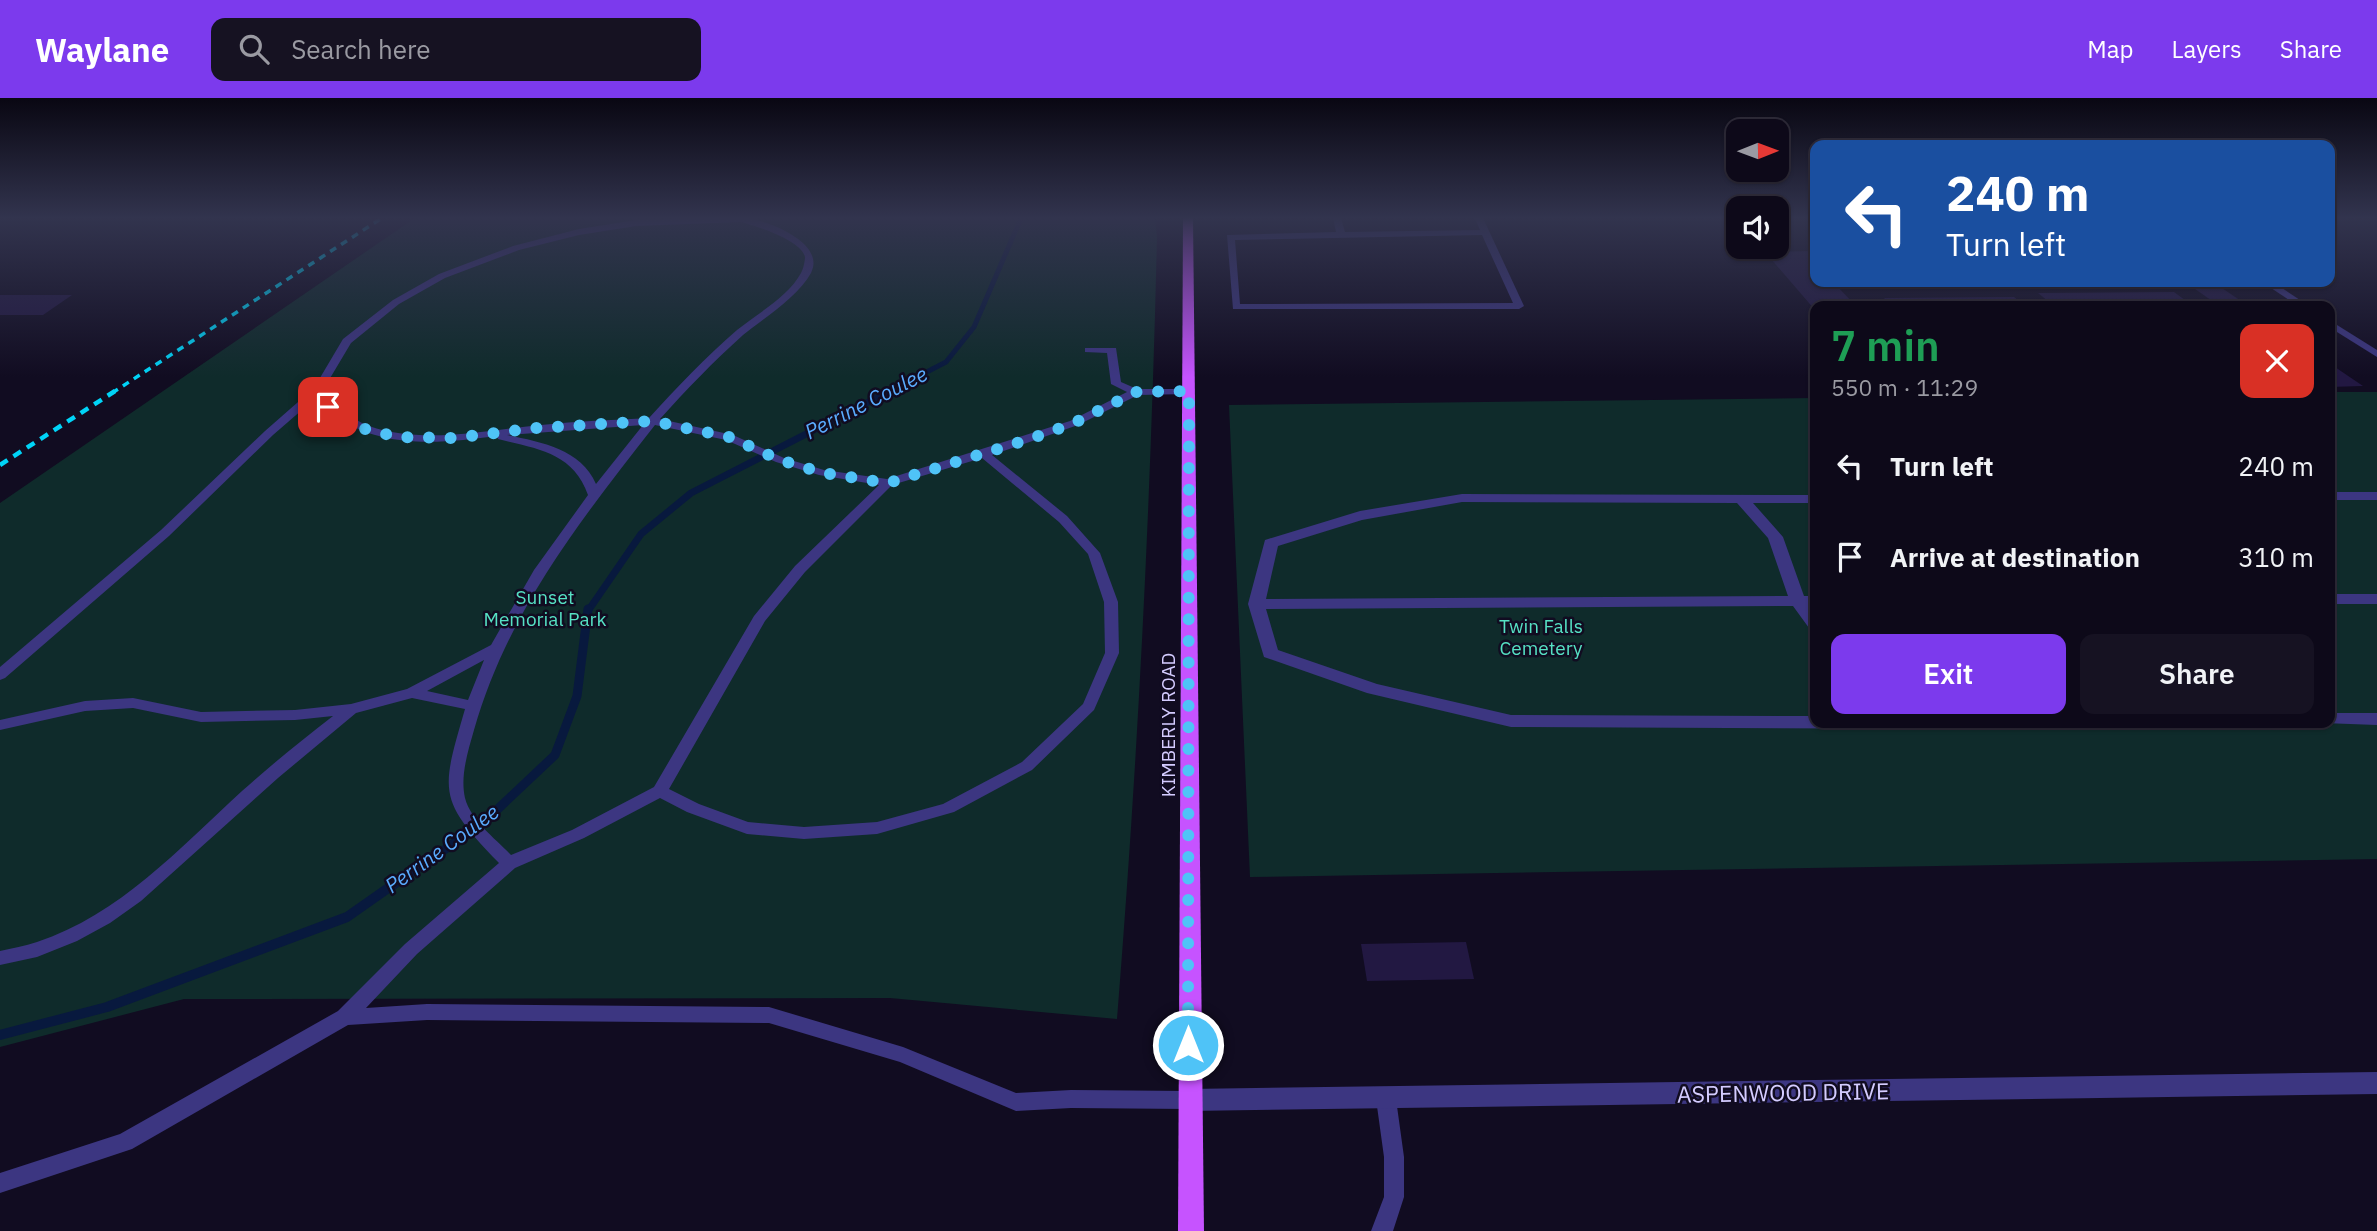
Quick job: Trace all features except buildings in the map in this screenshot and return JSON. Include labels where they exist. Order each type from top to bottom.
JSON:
[{"type":"main road","name":"KIMBERLY ROAD","points":[[1189,271],[1188,1100],[1191,1231]]},
{"type":"street","points":[[2335,496],[2377,496]]},
{"type":"street","points":[[1810,499],[1462,498],[1360,516],[1271,542],[1256,604],[1269,653],[1373,690],[1511,721],[1810,723]]},
{"type":"street","points":[[1256,604],[1806,601],[1775,537],[1742,500]]},
{"type":"street","points":[[2335,599],[2377,599]]},
{"type":"street","points":[[2335,719],[2377,719]]},
{"type":"street","name":"ASPENWOOD DRIVE","points":[[1188,1100],[2377,1083]]},
{"type":"lane","points":[[0,675],[165,533],[318,390],[347,341],[396,302],[456,271]]},
{"type":"lane","points":[[509,863],[462,812],[457,796],[456,773],[471,705],[494,649],[534,577],[652,421],[682,388],[739,334],[788,294],[807,271]]},
{"type":"lane","points":[[1233,271],[1236,307],[1519,306],[1503,271]]},
{"type":"lane","points":[[2275,287],[2296,301]]},
{"type":"lane","points":[[2335,327],[2377,354]]},
{"type":"lane","points":[[1089,350],[1112,350],[1116,384],[1136,392],[1189,391]]},
{"type":"lane","points":[[318,390],[328,407],[365,429],[398,437],[453,438],[537,428],[652,421],[729,437],[780,460],[823,473],[888,483]]},
{"type":"lane","points":[[0,1183],[125,1142],[345,1017],[411,949],[509,863],[578,834],[660,791],[759,619],[800,569],[888,483],[1074,423],[1136,392]]},
{"type":"lane","points":[[490,435],[531,443],[565,455],[589,477],[594,495]]},
{"type":"lane","points":[[660,791],[693,808],[747,828],[804,833],[877,828],[948,808],[1027,766],[1089,707],[1112,653],[1111,602],[1094,554],[1063,519],[984,454]]},
{"type":"lane","points":[[0,725],[85,705],[133,703],[201,717],[295,715],[351,709],[412,693],[494,649]]},
{"type":"lane","points":[[412,693],[471,705]]},
{"type":"lane","points":[[0,958],[18,956],[81,933],[144,889],[268,778],[351,709]]},
{"type":"lane","points":[[345,1017],[427,1012],[769,1015],[903,1055],[1016,1102],[1071,1099],[1188,1100]]},
{"type":"lane","points":[[1381,1231],[1394,1197],[1394,1157],[1387,1099]]},
{"type":"green space","name":"Sunset Memorial Park","points":[[338,271],[1156,271],[1143,628],[1117,1019],[890,998],[184,999],[0,1047],[0,503]]},
{"type":"green space","name":"Twin Falls Cemetery","points":[[2335,392],[2377,392],[2377,859],[1250,877],[1229,405],[1810,398],[1810,728],[2335,728]]},
{"type":"waterway","name":"Perrine Coulee","points":[[886,393],[946,362],[974,327],[998,271]]},
{"type":"waterway","name":"Perrine Coulee","points":[[588,611],[641,534],[691,493],[890,391]]},
{"type":"waterway","name":"Perrine Coulee","points":[[392,886],[483,823],[555,755],[577,696],[588,609]]},
{"type":"waterway","name":"Perrine Coulee","points":[[0,1035],[107,1007],[347,917],[394,884]]},
{"type":"railway","points":[[112,393],[300,271]]},
{"type":"railway","points":[[0,465],[115,391]]},
{"type":"route","points":[[328,407],[365,429],[398,437],[453,438],[537,428],[652,421],[729,437],[780,460],[823,473],[888,483],[1074,423],[1136,392],[1189,391],[1188,1045]]}]
